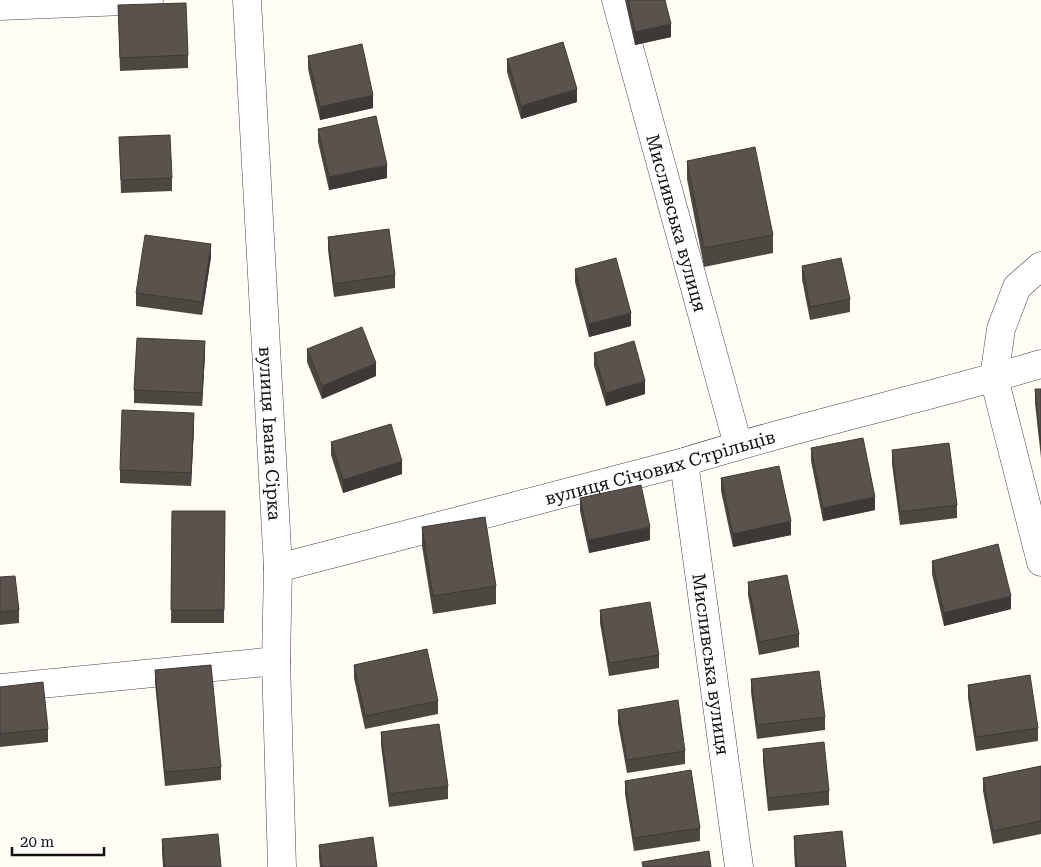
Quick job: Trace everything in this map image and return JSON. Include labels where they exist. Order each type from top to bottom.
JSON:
[{"type":"street","points":[[0,6],[150,0]]},
{"type":"street","name":"вулиця Івана Сірка","points":[[247,0],[278,568],[276,661],[282,867]]},
{"type":"street","name":"Мисливська вулиця","points":[[616,0],[738,445]]},
{"type":"street","points":[[1041,266],[1018,287],[1001,329],[994,378],[1041,562]]},
{"type":"street","name":"вулиця Січових Стрільців","points":[[278,568],[684,462],[738,445],[1041,364]]},
{"type":"street","name":"Мисливська вулиця","points":[[684,462],[738,867]]},
{"type":"street","points":[[0,688],[276,661]]},
{"type":"building","points":[[628,0],[665,0],[671,24],[635,32]]},
{"type":"building","points":[[186,3],[188,55],[120,58],[118,5]]},
{"type":"building","points":[[563,42],[577,89],[521,106],[507,59]]},
{"type":"building","points":[[362,44],[373,95],[320,107],[308,56]]},
{"type":"building","points":[[376,116],[387,165],[329,177],[318,129]]},
{"type":"building","points":[[170,135],[172,178],[121,180],[119,137]]},
{"type":"building","points":[[755,147],[773,235],[704,248],[687,161]]},
{"type":"building","points":[[389,229],[395,275],[334,284],[328,237]]},
{"type":"building","points":[[145,235],[211,244],[202,302],[136,293]]},
{"type":"building","points":[[616,258],[631,313],[589,324],[575,269]]},
{"type":"building","points":[[841,258],[850,299],[810,307],[802,266]]},
{"type":"building","points":[[362,327],[376,363],[322,386],[307,349]]},
{"type":"building","points":[[137,338],[205,341],[202,393],[134,390]]},
{"type":"building","points":[[634,341],[645,381],[606,393],[594,353]]},
{"type":"building","points":[[1035,389],[1041,389],[1041,445]]},
{"type":"building","points":[[122,410],[194,413],[191,473],[120,470]]},
{"type":"building","points":[[391,424],[402,461],[343,480],[331,442]]},
{"type":"building","points":[[863,438],[875,497],[823,508],[811,448]]},
{"type":"building","points":[[949,443],[957,505],[900,512],[892,450]]},
{"type":"building","points":[[779,466],[791,521],[733,534],[721,478]]},
{"type":"building","points":[[641,485],[650,527],[589,540],[580,498]]},
{"type":"building","points":[[172,511],[225,511],[224,610],[171,610]]},
{"type":"building","points":[[485,517],[496,586],[433,596],[422,527]]},
{"type":"building","points":[[998,544],[1011,596],[944,613],[932,561]]},
{"type":"building","points":[[787,575],[799,634],[759,642],[748,582]]},
{"type":"building","points":[[15,576],[19,610],[0,612],[0,577]]},
{"type":"building","points":[[650,602],[659,655],[609,663],[600,610]]},
{"type":"building","points":[[427,649],[438,701],[365,716],[354,665]]},
{"type":"building","points":[[211,665],[221,767],[165,772],[155,670]]},
{"type":"building","points":[[819,671],[825,717],[757,725],[751,679]]},
{"type":"building","points":[[1030,675],[1038,728],[976,737],[968,685]]},
{"type":"building","points":[[43,682],[48,729],[0,734],[0,687]]},
{"type":"building","points":[[678,700],[685,751],[627,760],[618,710]]},
{"type":"building","points":[[439,724],[448,786],[389,794],[381,732]]},
{"type":"building","points":[[824,742],[829,791],[768,798],[763,749]]},
{"type":"building","points":[[1041,766],[1041,821],[993,831],[983,778]]},
{"type":"building","points":[[691,770],[700,828],[634,838],[625,781]]},
{"type":"building","points":[[842,831],[846,867],[797,867],[794,836]]},
{"type":"building","points":[[218,834],[221,867],[165,867],[162,839]]},
{"type":"building","points":[[373,837],[377,867],[322,867],[319,845]]},
{"type":"building","points":[[709,851],[711,867],[643,867],[642,862]]}]
